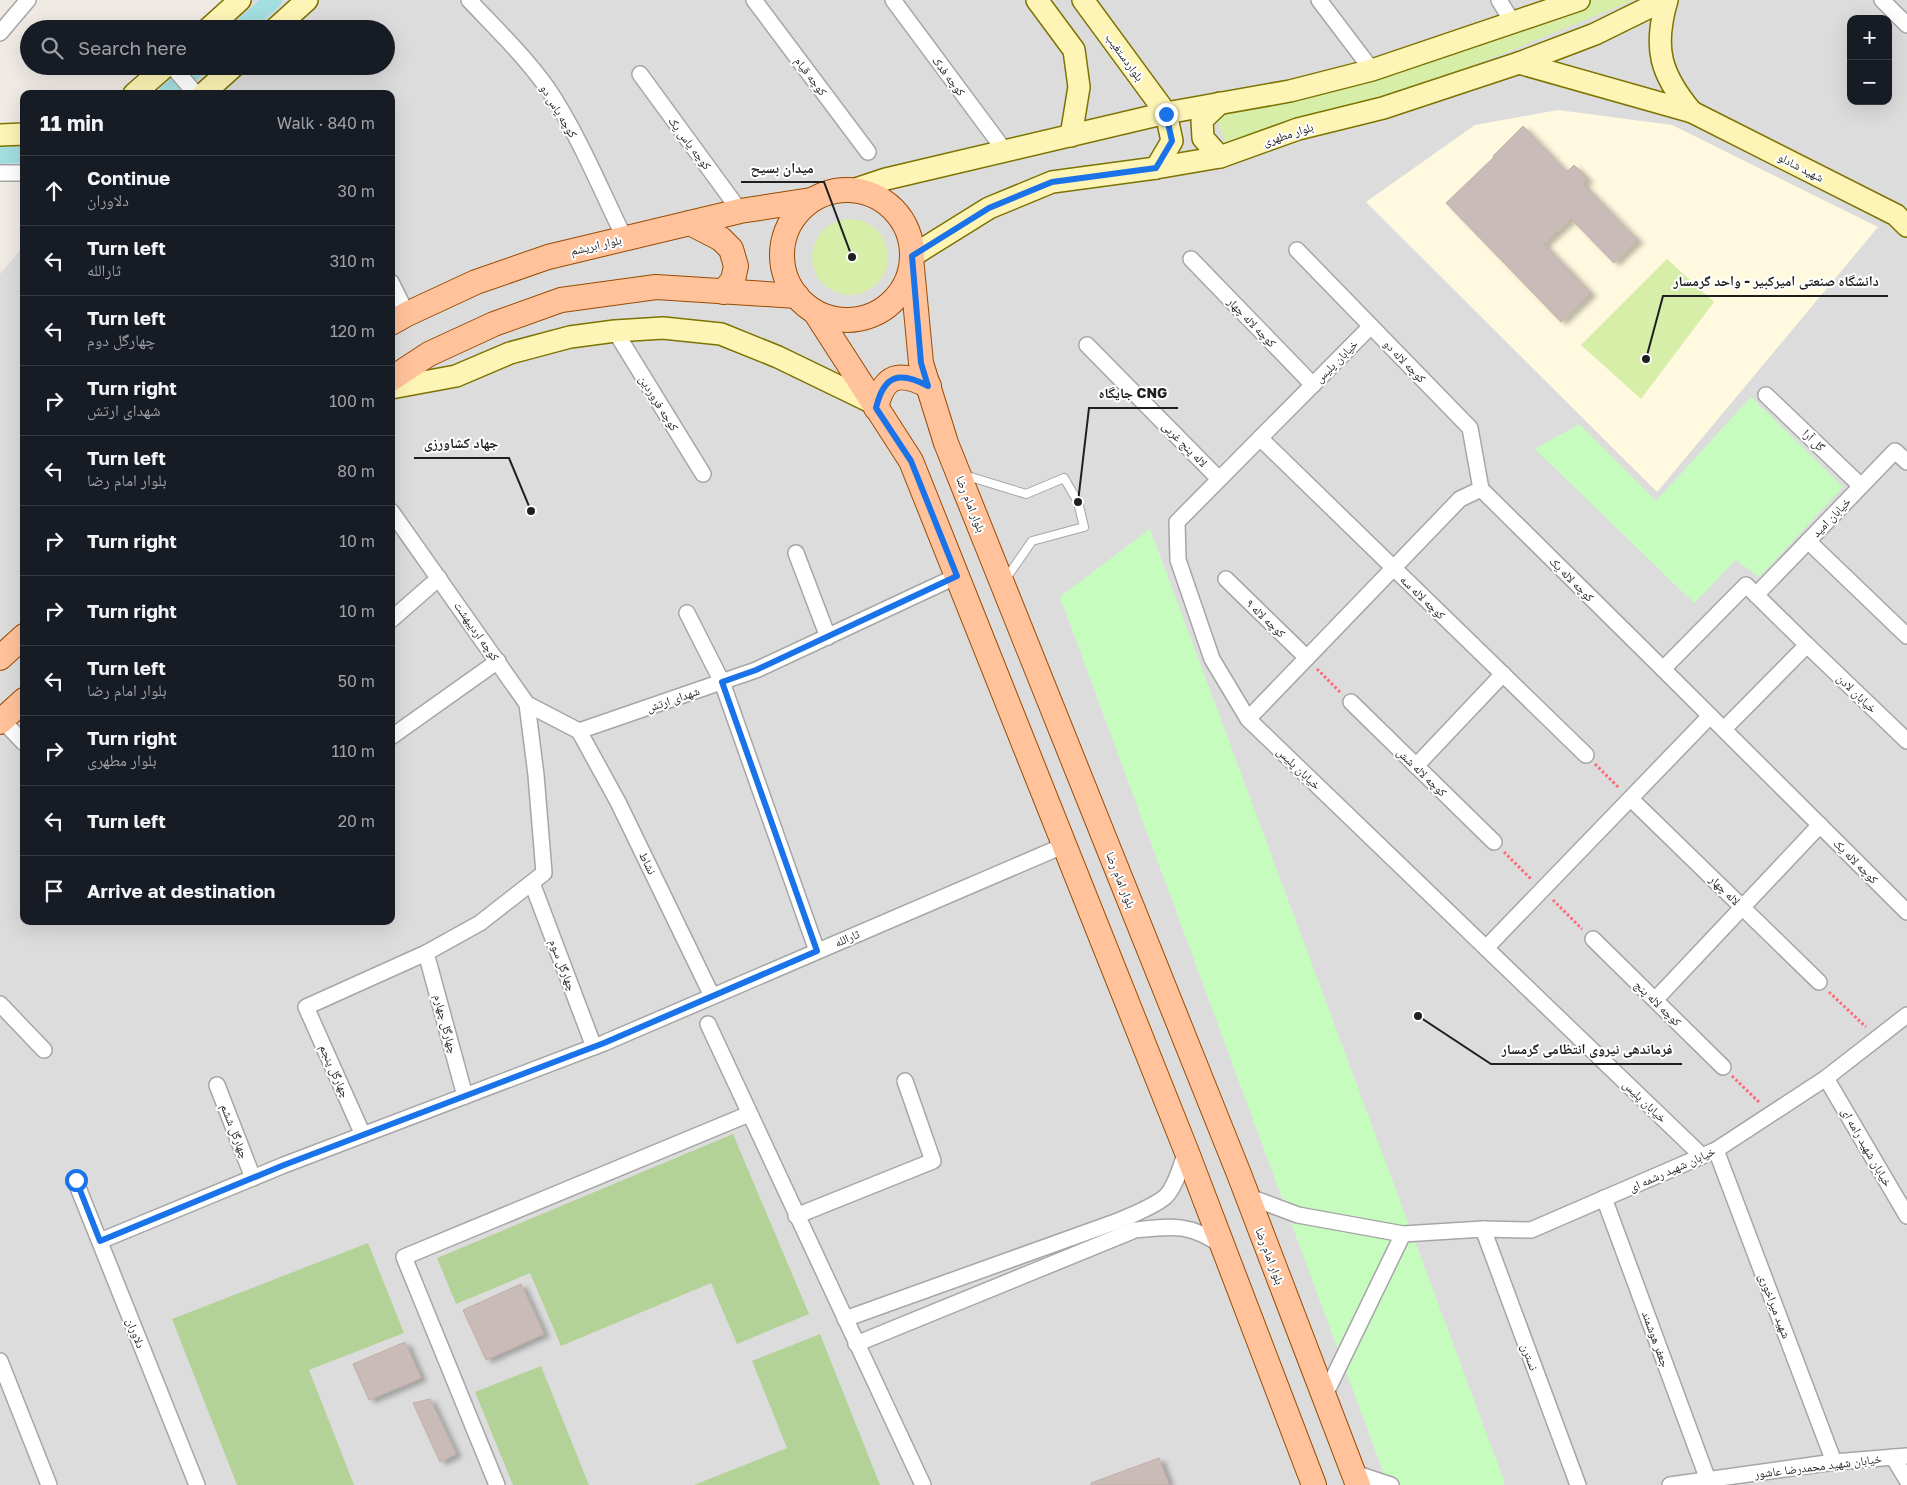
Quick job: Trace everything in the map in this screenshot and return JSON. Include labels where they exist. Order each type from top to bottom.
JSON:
[{"type":"main road","points":[[218,20],[240,0]]},
{"type":"main road","points":[[285,20],[307,0]]},
{"type":"main road","points":[[1038,0],[1074,50],[1079,87],[1071,136]]},
{"type":"main road","name":"بلواردستغیب","points":[[1083,0],[1166,114]]},
{"type":"main road","points":[[1314,1485],[1186,1150],[911,461],[815,312],[797,296],[786,278],[782,256],[785,234],[795,215],[811,200],[831,192],[853,190],[886,179],[1005,151],[1166,114],[1290,91],[1372,70],[1579,0]]},
{"type":"main road","points":[[1665,0],[1660,22],[1660,47],[1665,71],[1676,93],[1692,112]]},
{"type":"main road","name":"بلوار مطهری","points":[[912,262],[989,208],[1052,182],[1220,157],[1298,129],[1383,108],[1519,64],[1595,34],[1665,0]]},
{"type":"main road","points":[[1519,64],[1692,112]]},
{"type":"main road","points":[[139,90],[156,75]]},
{"type":"main road","points":[[207,90],[224,75]]},
{"type":"main road","points":[[1220,104],[1202,120],[1203,138],[1220,157]]},
{"type":"main road","name":"شهید شادلو","points":[[1692,112],[1903,215]]},
{"type":"main road","points":[[1156,168],[1172,141],[1166,114]]},
{"type":"main road","points":[[0,135],[20,134]]},
{"type":"main road","points":[[815,312],[834,319],[855,320],[874,314],[892,303],[905,287],[912,262],[912,246],[906,225],[893,208],[874,195],[853,190]]},
{"type":"main road","name":"بلوار ابریشم","points":[[399,318],[476,282],[548,256],[740,211],[811,200]]},
{"type":"main road","points":[[690,223],[721,239],[731,249],[736,266],[733,280],[723,292]]},
{"type":"main road","name":"بلوار امام رضا","points":[[912,262],[921,363],[946,443],[1247,1196],[1355,1478]]},
{"type":"main road","points":[[395,376],[429,354],[494,324],[561,300],[656,287],[797,296]]},
{"type":"main road","points":[[395,387],[456,376],[510,353],[570,337],[615,331],[663,328],[721,334],[778,357],[874,405]]},
{"type":"main road","points":[[874,405],[888,382],[894,378],[904,376],[928,386]]},
{"type":"main road","points":[[0,658],[20,640]]},
{"type":"main road","points":[[1,721],[20,704]]},
{"type":"street","points":[[0,32],[28,0]]},
{"type":"street","name":"کوچه یاس دو","points":[[469,0],[527,62],[554,98],[575,136],[625,238]]},
{"type":"street","name":"کوچه قیام","points":[[754,0],[868,152]]},
{"type":"street","name":"کوچه فدک","points":[[893,0],[1005,151]]},
{"type":"street","points":[[1319,0],[1372,70]]},
{"type":"street","points":[[1499,0],[1513,23]]},
{"type":"street","points":[[1882,0],[1907,25]]},
{"type":"street","name":"کوچه یاس یک","points":[[640,74],[740,211]]},
{"type":"street","points":[[180,75],[193,90]]},
{"type":"street","points":[[0,173],[20,173]]},
{"type":"street","name":"کوچه لاله دو","points":[[1297,250],[1470,428],[1481,489]]},
{"type":"street","name":"کوچه لاله چهار","points":[[1191,260],[1313,385]]},
{"type":"street","points":[[395,300],[399,318]]},
{"type":"street","name":"خیابان پلیس","points":[[1371,326],[1177,522],[1178,560],[1212,659],[1248,719],[1702,1156]]},
{"type":"street","name":"کوچه فروردین","points":[[615,331],[703,474]]},
{"type":"street","name":"لاله پنج غربی","points":[[1087,345],[1219,479]]},
{"type":"street","name":"گل آرا","points":[[1766,395],[1861,486]]},
{"type":"street","name":"کوچه لاله سه","points":[[1260,438],[1586,755]]},
{"type":"street","name":"خیابان امید","points":[[1756,594],[1895,451],[1907,462]]},
{"type":"street","points":[[1248,719],[1460,499],[1481,489]]},
{"type":"street","name":"کوچه لاله یک","points":[[1481,489],[1907,912]]},
{"type":"street","name":"کوچه اردیبهشت","points":[[395,517],[527,704],[579,732]]},
{"type":"street","points":[[1808,541],[1907,636]]},
{"type":"street","points":[[796,553],[828,637]]},
{"type":"street","name":"شهدای ارتش","points":[[579,732],[756,670],[957,576]]},
{"type":"street","points":[[395,616],[439,578]]},
{"type":"street","name":"کوچه لاله ۹","points":[[1226,579],[1306,658]]},
{"type":"street","points":[[1662,669],[1746,585],[1756,594]]},
{"type":"street","name":"خیابان لادن","points":[[1756,594],[1807,644],[1905,734]]},
{"type":"street","points":[[687,613],[722,682],[817,951]]},
{"type":"street","points":[[1724,729],[1807,644]]},
{"type":"street","points":[[395,734],[498,661]]},
{"type":"street","points":[[1416,766],[1503,674]]},
{"type":"street","name":"کوچه لاله شش","points":[[1351,702],[1494,842]]},
{"type":"street","points":[[426,953],[480,923],[544,873],[536,775],[527,704]]},
{"type":"street","points":[[1486,948],[1710,716]]},
{"type":"street","points":[[1,721],[20,739]]},
{"type":"street","name":"نشاط","points":[[579,732],[618,802],[712,996]]},
{"type":"street","name":"لاله چهار","points":[[1631,799],[1820,982]]},
{"type":"street","points":[[1655,1000],[1820,825]]},
{"type":"street","name":"ثارالله","points":[[100,1241],[253,1178],[594,1047],[1065,845]]},
{"type":"street","name":"چهارگل سوم","points":[[532,883],[594,1047]]},
{"type":"street","name":"کوچه لاله پنج","points":[[1593,940],[1723,1067]]},
{"type":"street","name":"چهارگل پنجم","points":[[363,1135],[306,1007],[426,953]]},
{"type":"street","name":"چهارگل چهارم","points":[[426,953],[466,1096]]},
{"type":"street","points":[[0,1004],[44,1050]]},
{"type":"street","name":"خیابان شهید رشمه ای","points":[[1247,1196],[1298,1215],[1403,1234],[1483,1229],[1531,1230],[1716,1150],[1826,1078],[1907,1015]]},
{"type":"street","points":[[708,1024],[923,1485]]},
{"type":"street","name":"خیابان شهید رامه ای","points":[[1826,1078],[1907,1216]]},
{"type":"street","points":[[796,1216],[933,1161],[906,1081]]},
{"type":"street","name":"چهارگل ششم","points":[[217,1085],[253,1178]]},
{"type":"street","points":[[497,1485],[404,1257],[750,1114]]},
{"type":"street","points":[[845,1319],[1139,1212],[1165,1197],[1178,1174],[1186,1150]]},
{"type":"street","name":"شهید میراخوری","points":[[1716,1150],[1834,1462]]},
{"type":"street","name":"دلاوران","points":[[76,1180],[197,1485]]},
{"type":"street","name":"جعفر هوشمند","points":[[1604,1198],[1708,1480]]},
{"type":"street","points":[[856,1344],[1135,1230],[1167,1227],[1198,1231],[1223,1247]]},
{"type":"street","name":"نسترن","points":[[1483,1229],[1578,1485]]},
{"type":"street","points":[[1087,1232],[1092,1248]]},
{"type":"street","points":[[1324,1397],[1403,1234]]},
{"type":"street","points":[[0,1361],[49,1485]]},
{"type":"street","points":[[1900,1456],[1907,1480]]},
{"type":"street","name":"خیابان شهید محمدرضا عاشور","points":[[1670,1485],[1708,1480],[1764,1478],[1834,1462],[1900,1456]]},
{"type":"street","points":[[1355,1478],[1390,1485]]},
{"type":"lane","points":[[959,473],[1026,494],[1064,478],[1078,502],[1084,527],[1032,541],[1002,584]]},
{"type":"path","points":[[1306,658],[1351,702]]},
{"type":"path","points":[[1586,755],[1631,799]]},
{"type":"path","points":[[1820,982],[1877,1038]]},
{"type":"path","points":[[1723,1067],[1771,1114]]},
{"type":"shaded area","points":[[234,0],[1907,0],[1907,1485],[0,1485],[0,274],[20,251],[20,925],[395,925],[395,90],[157,90],[170,75],[395,75],[395,20],[217,20]]},
{"type":"shaded area","points":[[1558,110],[1672,125],[1878,227],[1657,492],[1366,202],[1475,125]]},
{"type":"green space","points":[[1572,0],[1634,0],[1448,76],[1225,142],[1218,122],[1227,111]]},
{"type":"green space","points":[[850,219],[864,222],[877,230],[885,243],[888,257],[885,271],[877,284],[864,292],[850,295],[836,292],[823,284],[815,271],[812,257],[815,243],[823,230],[836,222]]},
{"type":"green space","points":[[1667,259],[1714,302],[1641,399],[1581,345]]},
{"type":"green space","points":[[1751,397],[1843,487],[1759,577],[1736,560],[1694,603],[1535,449],[1579,424],[1656,501]]},
{"type":"green space","points":[[1150,529],[1504,1485],[1388,1485],[1060,597]]},
{"type":"green space","points":[[733,1134],[809,1314],[737,1344],[711,1283],[561,1346],[530,1273],[456,1304],[437,1258]]},
{"type":"green space","points":[[368,1243],[404,1333],[309,1370],[354,1485],[237,1485],[172,1319]]},
{"type":"green space","points":[[820,1334],[880,1485],[694,1485],[787,1448],[752,1361]]},
{"type":"green space","points":[[541,1366],[589,1485],[513,1485],[475,1392]]},
{"type":"building","points":[[1523,126],[1567,172],[1574,165],[1588,179],[1583,184],[1638,240],[1614,263],[1571,219],[1544,244],[1591,293],[1561,322],[1446,203]]},
{"type":"building","points":[[521,1284],[544,1334],[486,1360],[463,1310]]},
{"type":"building","points":[[405,1342],[421,1378],[369,1400],[353,1364]]},
{"type":"building","points":[[430,1399],[456,1454],[440,1462],[413,1403]]},
{"type":"building","points":[[1159,1458],[1169,1485],[1091,1485],[1091,1483]]},
{"type":"waterway","points":[[251,20],[273,0]]},
{"type":"waterway","points":[[172,90],[189,75]]},
{"type":"waterway","points":[[0,155],[20,154]]},
{"type":"place","name":"میدان بسیح","points":[[852,257]]},
{"type":"place","name":"دانشگاه صنعتی امیرکبیر - واحد گرمسار","points":[[1646,359]]},
{"type":"place","name":"جایگاه CNG","points":[[1078,502]]},
{"type":"place","name":"جهاد کشاورزی","points":[[531,511]]},
{"type":"place","name":"فرماندهی نیروی انتظامی گرمسار","points":[[1418,1016]]},
{"type":"route","points":[[76,1180],[100,1241],[284,1165],[604,1043],[817,951],[722,682],[756,670],[957,576],[911,461],[876,408],[883,389],[894,378],[904,376],[928,386],[921,363],[912,256],[989,208],[1052,182],[1156,168],[1172,141],[1166,114]]}]
